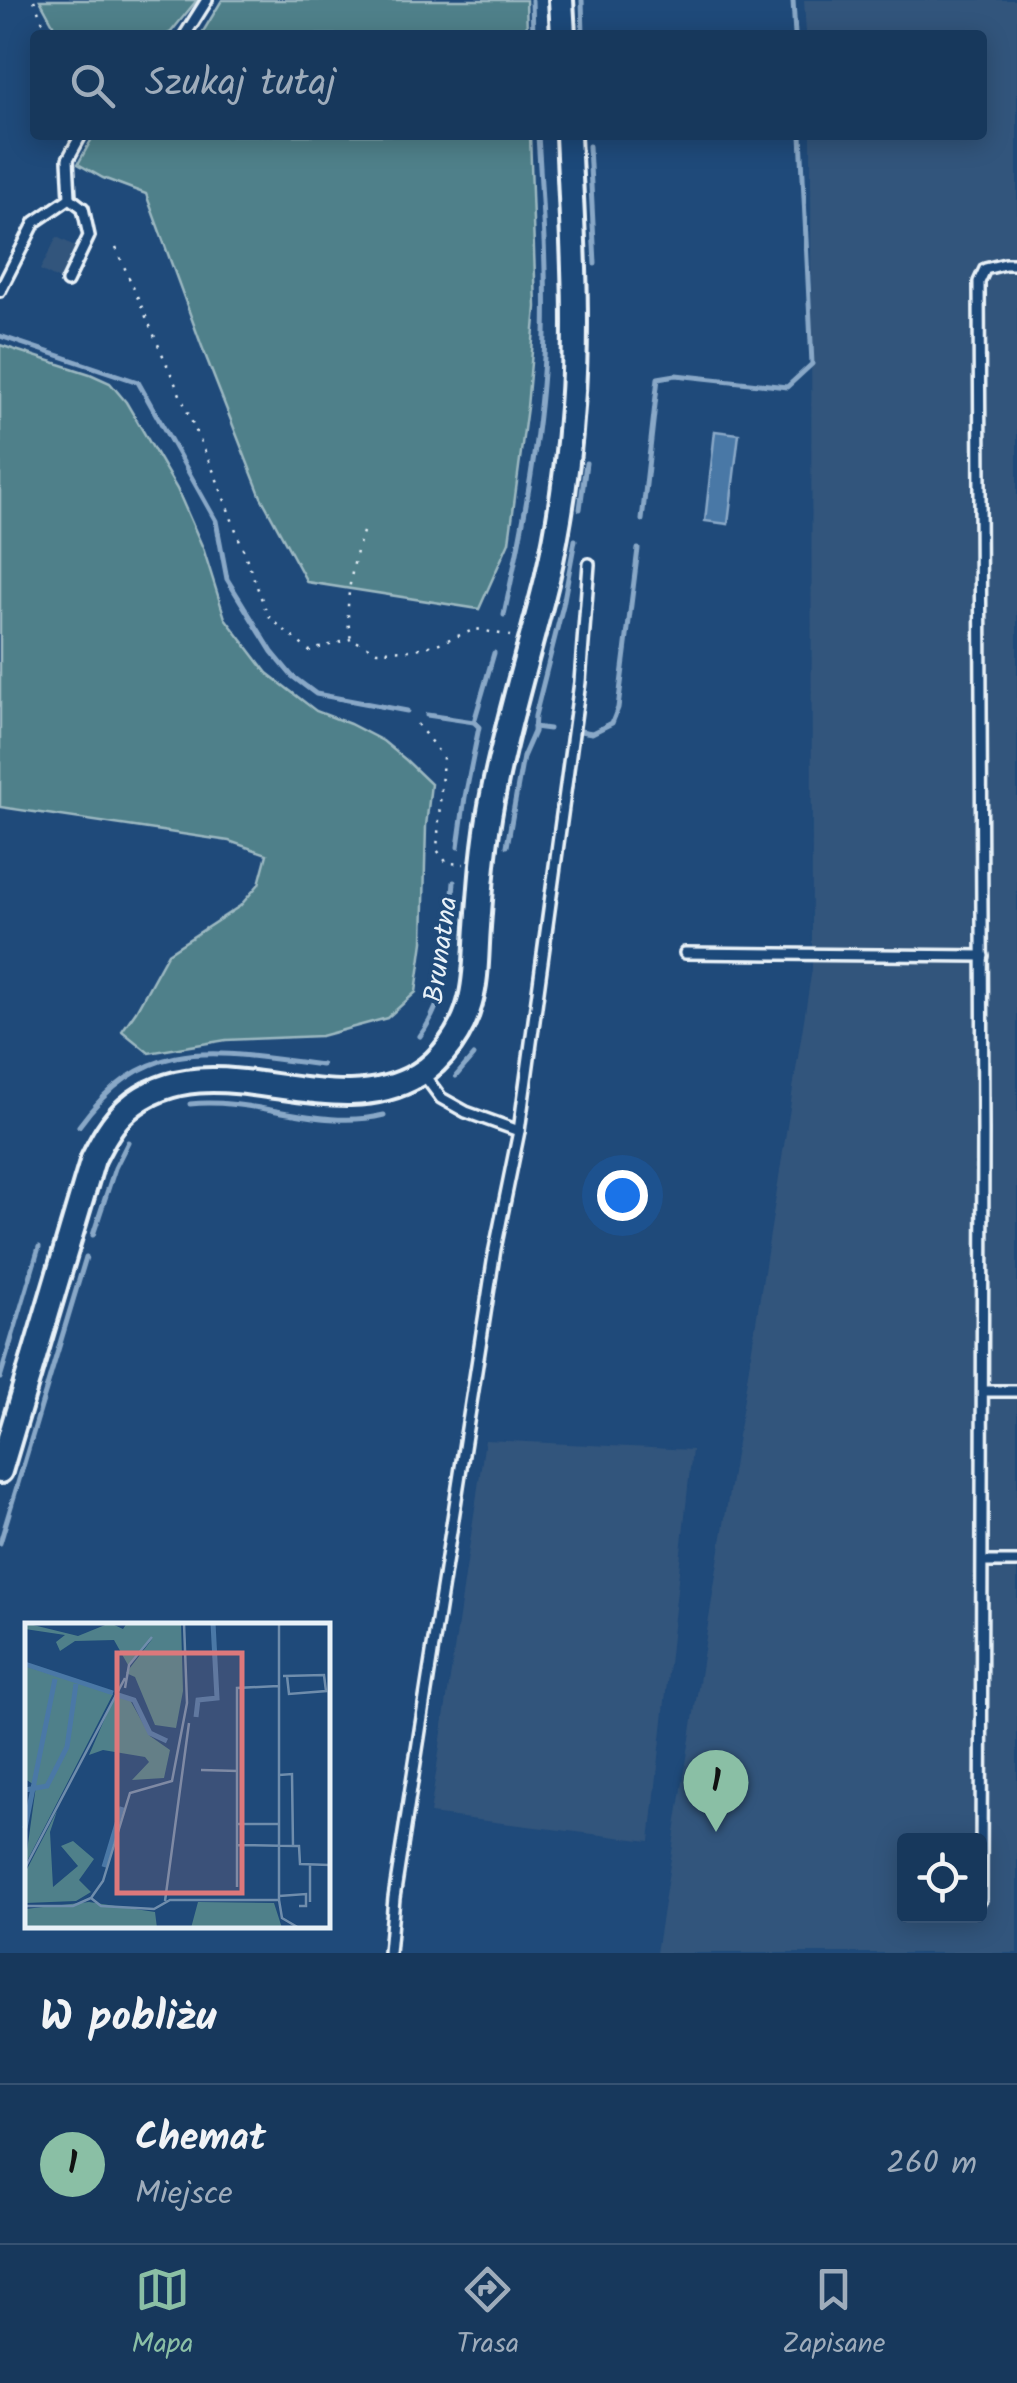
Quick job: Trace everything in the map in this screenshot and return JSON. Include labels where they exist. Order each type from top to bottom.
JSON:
[{"type":"street","points":[[561,0],[563,30]]},
{"type":"street","name":"Brunatna","points":[[0,1472],[94,1158],[124,1110],[148,1094],[197,1079],[337,1094],[388,1089],[422,1072],[438,1058],[453,1040],[470,1004],[482,866],[501,753],[559,520],[572,406],[574,273],[568,140]]},
{"type":"lane","points":[[188,30],[207,0]]},
{"type":"lane","points":[[67,282],[88,236],[82,208],[70,198],[68,159],[78,140]]},
{"type":"lane","points":[[0,291],[35,222],[70,198]]},
{"type":"lane","points":[[982,1833],[984,1391],[979,282],[985,269],[1017,264]]},
{"type":"lane","points":[[389,1953],[394,1898],[496,1249],[519,1131],[580,682],[589,564]]},
{"type":"lane","points":[[684,953],[982,956]]},
{"type":"lane","points":[[422,1072],[441,1098],[466,1112],[519,1131]]},
{"type":"lane","points":[[984,1391],[1017,1391]]},
{"type":"lane","points":[[984,1562],[1017,1562]]},
{"type":"path","points":[[34,0],[46,30]]},
{"type":"path","points":[[116,248],[216,477],[268,616],[309,652],[351,639],[377,652],[412,650],[476,628],[532,640]]},
{"type":"path","points":[[351,639],[346,618],[363,532]]},
{"type":"path","points":[[417,724],[442,758],[437,850],[447,863],[482,866]]},
{"type":"shaded area","points":[[804,0],[1017,0],[1017,1953],[656,1953],[812,969],[811,140],[987,140],[987,30],[806,30]]},
{"type":"shaded area","points":[[57,237],[88,253],[71,286],[40,270]]},
{"type":"shaded area","points":[[715,431],[739,434],[728,524],[705,521]]},
{"type":"shaded area","points":[[485,1440],[692,1450],[650,1841],[430,1814]]},
{"type":"green space","points":[[40,0],[197,0],[173,30],[56,30]]},
{"type":"green space","points":[[222,0],[526,0],[527,30],[204,30]]},
{"type":"green space","points":[[91,140],[530,140],[536,307],[527,407],[509,542],[479,609],[307,582],[261,497],[146,194],[78,164]]},
{"type":"green space","points":[[0,345],[110,383],[126,402],[177,489],[203,548],[225,618],[267,673],[316,711],[383,741],[431,784],[423,942],[416,992],[387,1018],[321,1036],[226,1040],[149,1053],[122,1031],[168,953],[240,906],[259,884],[267,854],[229,841],[0,807]]},
{"type":"waterway","points":[[532,0],[533,30]]},
{"type":"waterway","points":[[582,0],[583,30]]},
{"type":"waterway","points":[[793,0],[795,30]]},
{"type":"waterway","points":[[504,615],[531,476],[543,370],[544,235],[538,140]]},
{"type":"waterway","points":[[642,520],[658,378],[676,375],[787,387],[812,364],[801,140]]},
{"type":"waterway","points":[[589,146],[595,264]]},
{"type":"waterway","points":[[0,336],[138,382],[216,521],[227,579],[272,652],[292,676],[316,694],[407,711]]},
{"type":"waterway","points":[[580,509],[586,463]]},
{"type":"waterway","points":[[507,846],[523,757],[534,732],[575,540]]},
{"type":"waterway","points":[[580,731],[592,733],[612,723],[618,708],[638,549]]},
{"type":"waterway","points":[[458,847],[479,727],[474,722],[494,653]]},
{"type":"waterway","points":[[427,715],[474,722]]},
{"type":"waterway","points":[[534,727],[549,729]]},
{"type":"waterway","points":[[420,1036],[439,1000],[444,981],[454,882]]},
{"type":"waterway","points":[[79,1126],[105,1095],[132,1074],[160,1061],[219,1054],[322,1065]]},
{"type":"waterway","points":[[456,1076],[473,1056]]},
{"type":"waterway","points":[[190,1104],[239,1105],[336,1119],[384,1115]]},
{"type":"waterway","points":[[93,1235],[115,1168],[128,1142]]},
{"type":"waterway","points":[[0,1378],[39,1247]]},
{"type":"waterway","points":[[0,1543],[86,1257]]},
{"type":"place","name":"Chemat","points":[[716,1832]]}]
